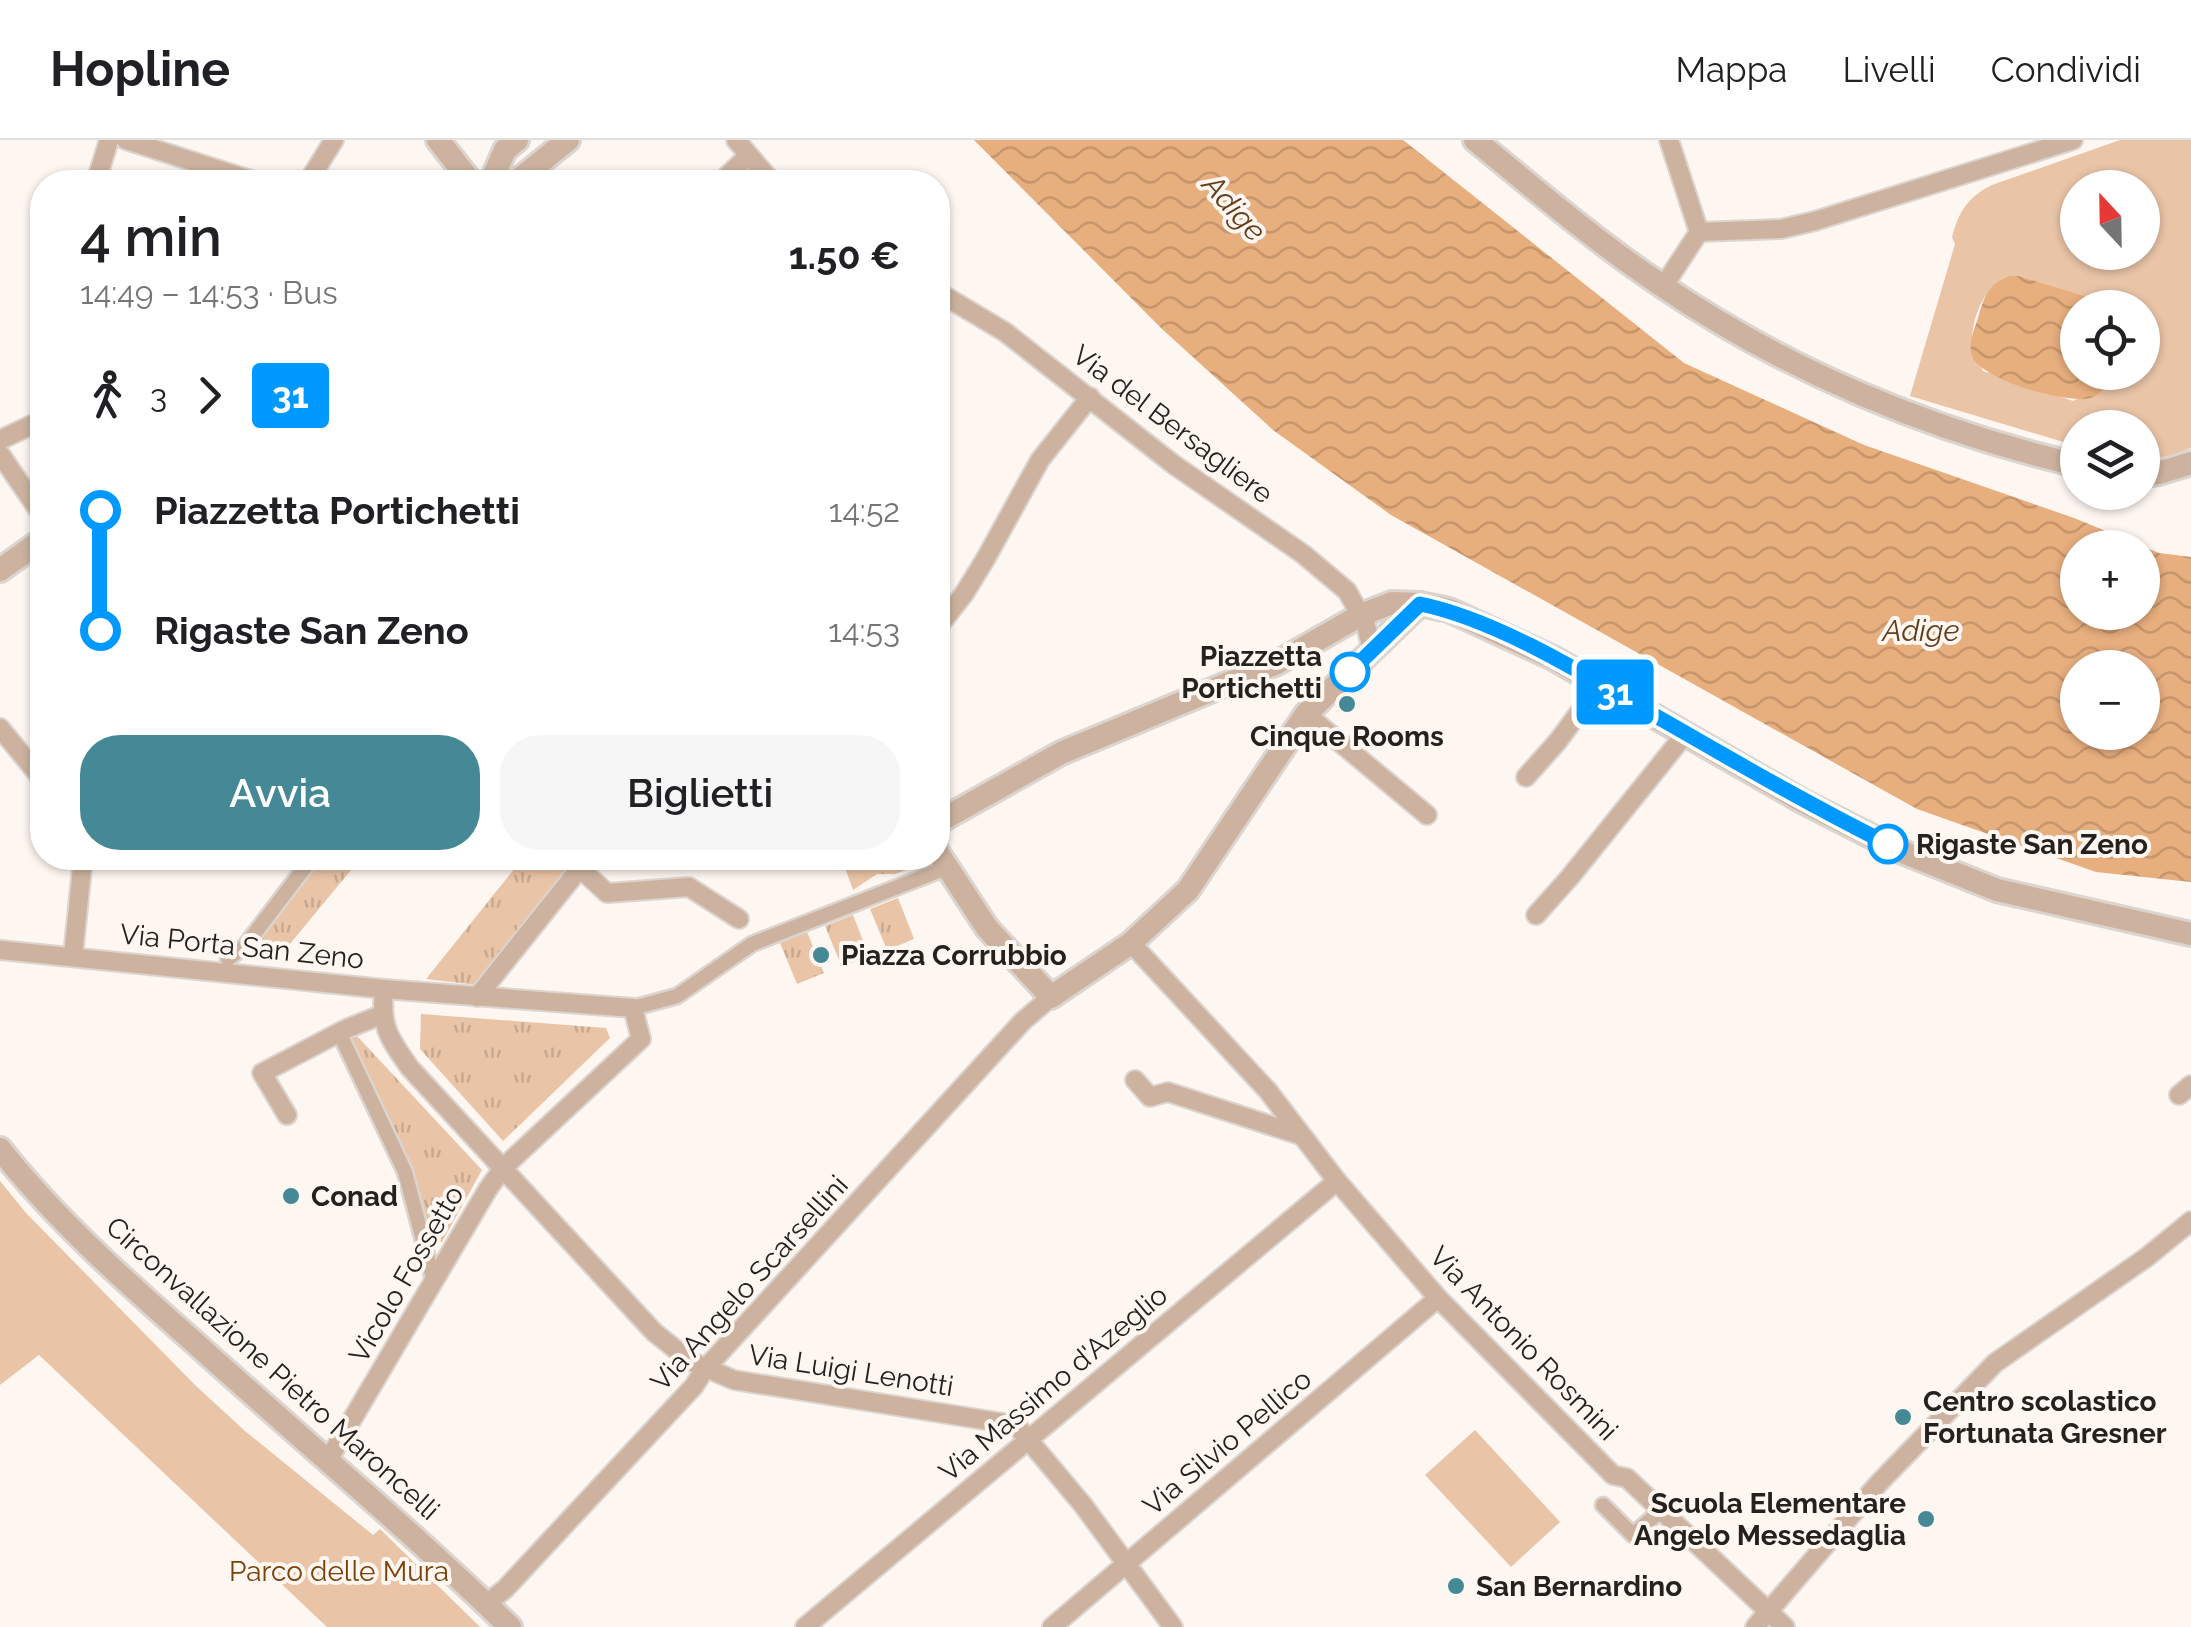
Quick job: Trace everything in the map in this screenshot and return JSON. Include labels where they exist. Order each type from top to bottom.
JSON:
[{"type":"street","points":[[100,170],[109,140]]},
{"type":"street","points":[[126,140],[220,170]]},
{"type":"street","points":[[315,170],[334,140]]},
{"type":"street","points":[[438,140],[462,170]]},
{"type":"street","points":[[496,170],[505,150],[518,140]]},
{"type":"street","points":[[531,170],[568,140]]},
{"type":"street","points":[[736,140],[761,170]]},
{"type":"street","points":[[1475,140],[1594,238],[1663,287],[1793,365],[1876,401],[2060,459]]},
{"type":"street","points":[[1670,140],[1699,232]]},
{"type":"street","points":[[1699,232],[1782,229],[1815,222],[2073,140]]},
{"type":"street","points":[[733,170],[748,156]]},
{"type":"street","points":[[1663,287],[1699,232]]},
{"type":"street","name":"Via del Bersagliere","points":[[950,299],[1004,332],[1174,464],[1303,554],[1347,591],[1361,616]]},
{"type":"street","points":[[950,610],[979,570],[1040,460],[1090,396]]},
{"type":"street","points":[[0,440],[30,426]]},
{"type":"street","points":[[0,454],[30,498]]},
{"type":"street","points":[[2160,474],[2191,463]]},
{"type":"street","points":[[0,570],[30,549]]},
{"type":"street","points":[[950,815],[1061,754],[1277,663],[1361,616],[1392,604],[1420,604],[1449,610],[1600,684],[1802,801],[1900,850],[1997,890],[2191,934]]},
{"type":"street","points":[[949,870],[987,928],[1051,996],[1130,943],[1188,890],[1306,714],[1420,604]]},
{"type":"street","points":[[1361,616],[1372,651]]},
{"type":"street","points":[[1526,777],[1600,684]]},
{"type":"street","points":[[1306,714],[1427,815]]},
{"type":"street","points":[[0,728],[30,764]]},
{"type":"street","points":[[1536,915],[1686,733]]},
{"type":"street","points":[[72,956],[82,870]]},
{"type":"street","points":[[228,959],[246,946],[303,870]]},
{"type":"street","points":[[478,996],[567,870]]},
{"type":"street","points":[[582,870],[607,893],[689,887],[739,919],[752,944]]},
{"type":"street","points":[[633,1008],[677,996],[752,944],[919,870]]},
{"type":"street","name":"Via Antonio Rosmini","points":[[1130,943],[1268,1090],[1337,1181],[1438,1298],[1613,1475],[1627,1478],[1785,1627]]},
{"type":"street","name":"Via Porta San Zeno","points":[[0,950],[384,989],[633,1008]]},
{"type":"street","points":[[287,1115],[262,1074],[339,1032],[381,1015],[384,989]]},
{"type":"street","name":"Via Angelo Scarsellini","points":[[486,1604],[505,1590],[1051,996]]},
{"type":"street","name":"Vicolo Fossetto","points":[[326,1462],[504,1168],[641,1038],[633,1008]]},
{"type":"street","name":"Via Luigi Lenotti","points":[[381,1015],[410,1068],[654,1332],[690,1362],[734,1380],[1016,1425],[1030,1438]]},
{"type":"street","points":[[339,1032],[405,1172],[434,1282]]},
{"type":"street","points":[[1134,1080],[1150,1097],[1168,1092],[1301,1135]]},
{"type":"street","name":"Circonvallazione Pietro Maroncelli","points":[[0,1149],[114,1270],[326,1462],[398,1521],[510,1627]]},
{"type":"street","name":"Via Massimo d'Azeglio","points":[[805,1627],[1337,1181]]},
{"type":"street","points":[[1755,1627],[1878,1484],[1994,1362],[2191,1221]]},
{"type":"street","name":"Via Silvio Pellico","points":[[1052,1627],[1438,1298]]},
{"type":"street","points":[[1030,1438],[1173,1627]]},
{"type":"street","points":[[1604,1504],[1634,1536],[1659,1512]]},
{"type":"green space","points":[[2120,140],[2191,140],[2191,448],[2160,457],[2160,410],[2060,410],[2060,441],[1910,396],[1955,244],[1952,237],[1966,206],[1992,185]]},
{"type":"green space","points":[[307,870],[351,870],[275,962],[239,957]]},
{"type":"green space","points":[[513,870],[564,870],[477,985],[426,979]]},
{"type":"green space","points":[[846,870],[906,870],[877,874],[853,890]]},
{"type":"green space","points":[[898,898],[914,939],[887,950],[870,909]]},
{"type":"green space","points":[[853,915],[869,956],[842,967],[825,926]]},
{"type":"green space","points":[[807,932],[824,973],[797,984],[780,943]]},
{"type":"green space","points":[[421,1014],[606,1028],[610,1038],[503,1141],[420,1049]]},
{"type":"green space","points":[[356,1035],[482,1170],[442,1242],[434,1244],[409,1161],[350,1038]]},
{"type":"green space","name":"Parco delle Mura","points":[[0,1181],[26,1213],[195,1385],[373,1535],[380,1529],[480,1627],[327,1627],[39,1355],[0,1385]]},
{"type":"green space","points":[[1475,1430],[1560,1522],[1511,1567],[1425,1475]]},
{"type":"water","name":"Adige","points":[[974,140],[1403,140],[1684,363],[1864,445],[2103,530],[2060,530],[2060,630],[2160,630],[2160,553],[2191,557],[2191,882],[2096,872],[1917,809],[1391,515],[1273,430],[1161,328]]},
{"type":"water","points":[[2019,276],[2065,290],[2060,290],[2060,390],[2102,390],[2100,393],[2082,399],[2047,394],[2008,382],[1978,365],[1972,356],[1973,332],[1988,292],[2002,279]]},
{"type":"bus line","name":"31","points":[[1350,672],[1420,604],[1449,610],[1553,658],[1802,801],[1888,844]]},
{"type":"place","name":"Piazzetta Portichetti","points":[[1350,672]]},
{"type":"place","name":"Cinque Rooms","points":[[1347,704]]},
{"type":"place","name":"Rigaste San Zeno","points":[[1888,844]]},
{"type":"place","name":"Piazza Corrubbio","points":[[821,955]]},
{"type":"place","name":"Conad","points":[[291,1196]]},
{"type":"place","name":"Centro scolastico Fortunata Gresner","points":[[1903,1417]]},
{"type":"place","name":"Scuola Elementare Angelo Messedaglia","points":[[1926,1519]]},
{"type":"place","name":"San Bernardino","points":[[1456,1586]]}]
